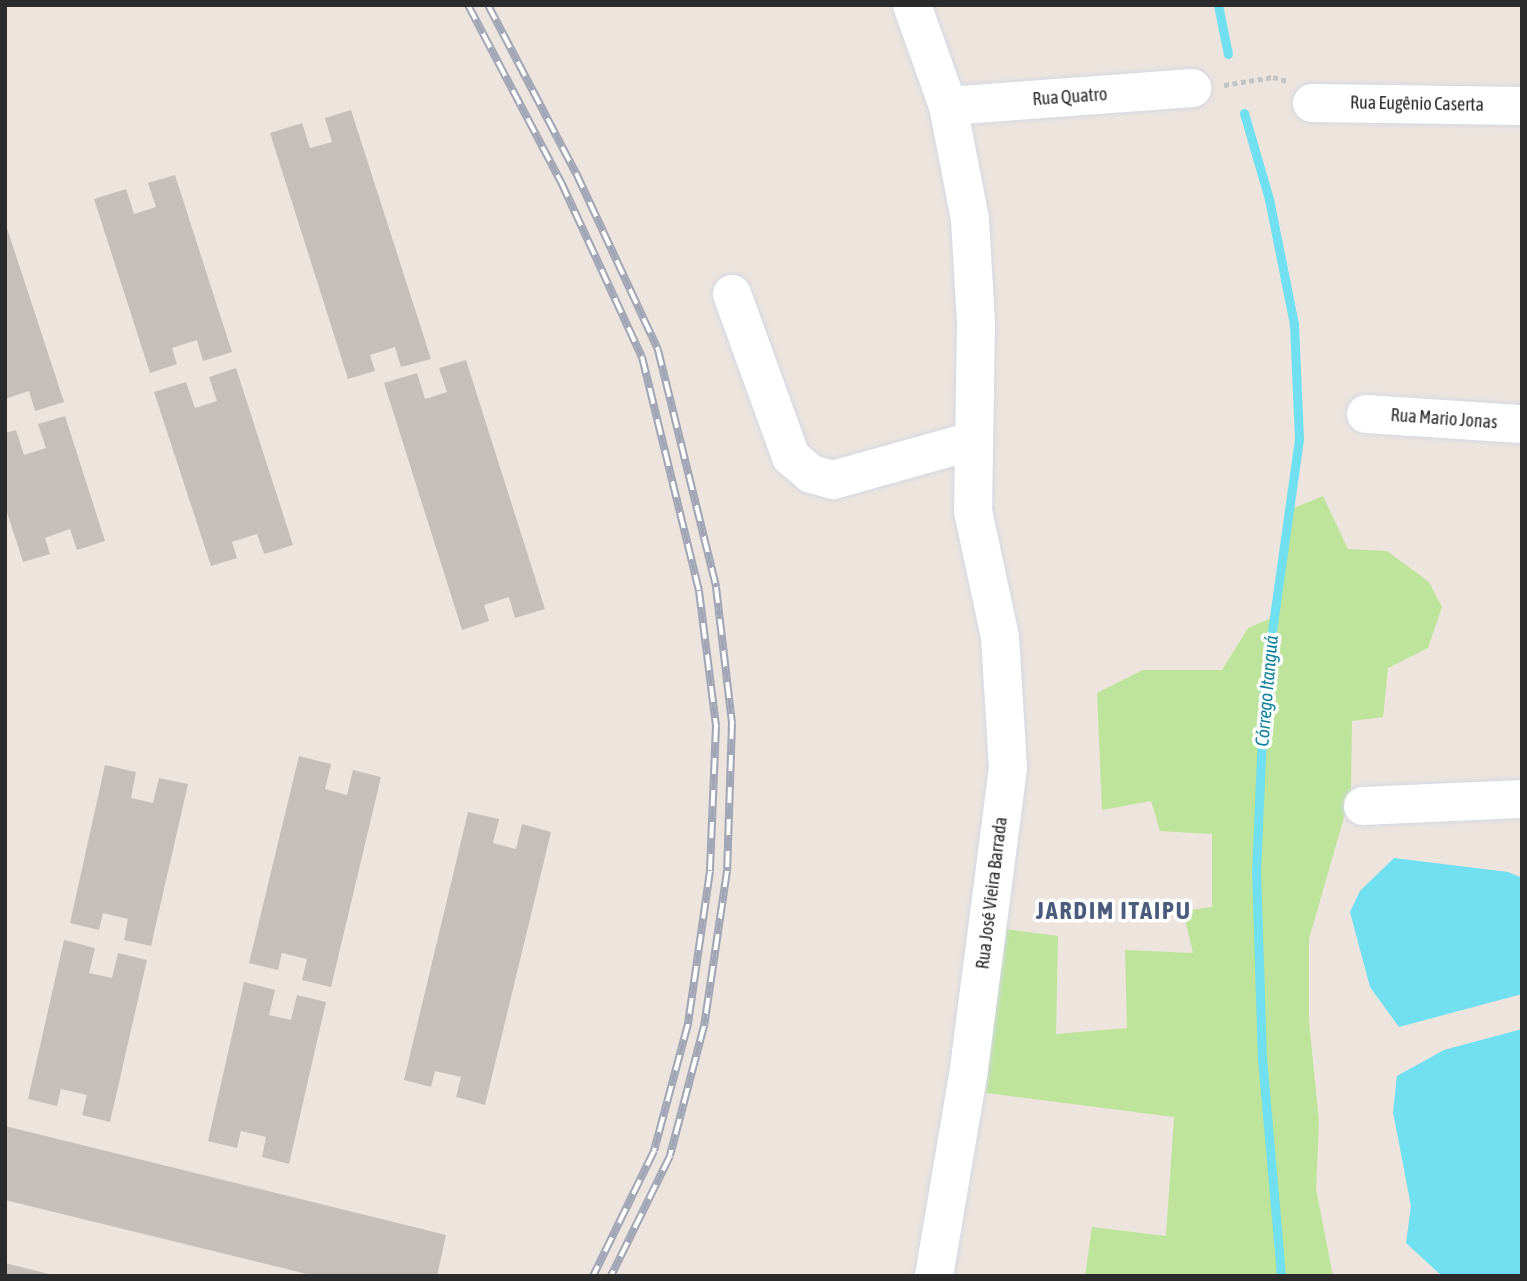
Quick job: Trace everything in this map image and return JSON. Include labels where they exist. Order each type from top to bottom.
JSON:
[{"type":"street","name":"Rua José Vieira Barrada","points":[[912,5],[948,106],[970,219],[976,322],[974,511],[1000,637],[1008,768],[968,1075],[934,1276]]},
{"type":"street","name":"Rua Quatro","points":[[948,106],[1192,88]]},
{"type":"street","name":"Rua Eugênio Caserta","points":[[1312,103],[1522,106]]},
{"type":"street","points":[[732,294],[791,457],[811,474],[834,480],[974,441]]},
{"type":"street","name":"Rua Mario Jonas","points":[[1366,414],[1522,424]]},
{"type":"street","points":[[1363,806],[1522,799]]},
{"type":"path","points":[[1192,88],[1273,77],[1294,83],[1312,103]]},
{"type":"green space","points":[[1323,496],[1348,549],[1387,551],[1429,582],[1442,607],[1428,648],[1388,668],[1383,717],[1352,721],[1351,793],[1309,939],[1309,1021],[1319,1121],[1316,1189],[1333,1276],[1085,1276],[1092,1227],[1166,1236],[1174,1117],[986,1093],[998,928],[1058,936],[1056,1034],[1127,1028],[1125,950],[1193,953],[1183,911],[1212,907],[1212,834],[1160,831],[1151,801],[1102,810],[1097,693],[1143,670],[1222,670],[1248,628],[1274,617],[1289,510]]},
{"type":"water","points":[[1394,858],[1508,872],[1522,878],[1522,994],[1399,1027],[1370,987],[1350,912],[1360,891]]},
{"type":"water","points":[[1522,1029],[1522,1276],[1442,1276],[1406,1243],[1411,1206],[1393,1112],[1397,1076],[1444,1050]]},
{"type":"building","points":[[351,110],[431,359],[401,367],[395,347],[370,355],[375,371],[348,379],[270,133],[302,123],[310,148],[332,142],[325,118]]},
{"type":"building","points":[[175,175],[232,352],[203,361],[197,340],[172,348],[177,364],[150,373],[94,199],[126,189],[134,214],[156,207],[148,183]]},
{"type":"building","points":[[5,222],[64,402],[35,411],[29,391],[5,399]]},
{"type":"building","points":[[466,360],[545,609],[515,618],[509,597],[484,605],[489,621],[462,630],[384,383],[417,373],[425,399],[447,392],[439,368]]},
{"type":"building","points":[[236,368],[293,545],[264,554],[257,534],[232,542],[237,558],[211,566],[154,392],[186,382],[195,408],[217,401],[209,377]]},
{"type":"building","points":[[65,416],[105,541],[77,550],[70,529],[45,538],[50,554],[23,562],[5,506],[5,433],[16,430],[24,455],[46,448],[38,424]]},
{"type":"building","points":[[299,756],[331,764],[325,789],[347,795],[353,770],[381,777],[331,987],[302,980],[307,959],[282,953],[278,970],[249,963]]},
{"type":"building","points":[[105,765],[136,772],[131,798],[153,803],[159,778],[188,784],[151,946],[124,940],[128,919],[103,913],[99,930],[70,923]]},
{"type":"building","points":[[468,812],[499,819],[493,843],[516,849],[522,824],[551,832],[485,1105],[456,1097],[461,1077],[435,1071],[431,1087],[404,1080]]},
{"type":"building","points":[[64,940],[95,948],[89,973],[112,978],[118,953],[147,960],[110,1122],[82,1115],[87,1095],[61,1089],[57,1106],[28,1099]]},
{"type":"building","points":[[244,982],[275,990],[269,1015],[291,1020],[297,995],[326,1002],[289,1164],[262,1157],[266,1137],[241,1131],[237,1148],[208,1141]]},
{"type":"building","points":[[5,1126],[446,1235],[437,1276],[315,1276],[5,1200]]},
{"type":"building","points":[[5,1263],[53,1275],[5,1276]]},
{"type":"waterway","name":"Córrego Itanguá","points":[[1218,5],[1228,54]]},
{"type":"waterway","name":"Córrego Itanguá","points":[[1244,113],[1269,199],[1294,324],[1299,439],[1264,689],[1256,869],[1262,1058],[1281,1276]]},
{"type":"railway","points":[[468,5],[561,182],[642,357],[699,591],[716,726],[710,871],[688,1024],[654,1151],[593,1276]]},
{"type":"railway","points":[[488,5],[576,173],[658,350],[716,587],[732,723],[727,871],[704,1026],[670,1156],[611,1276]]},
{"type":"district","name":"JARDIM ITAIPU","points":[[1114,911]]}]
